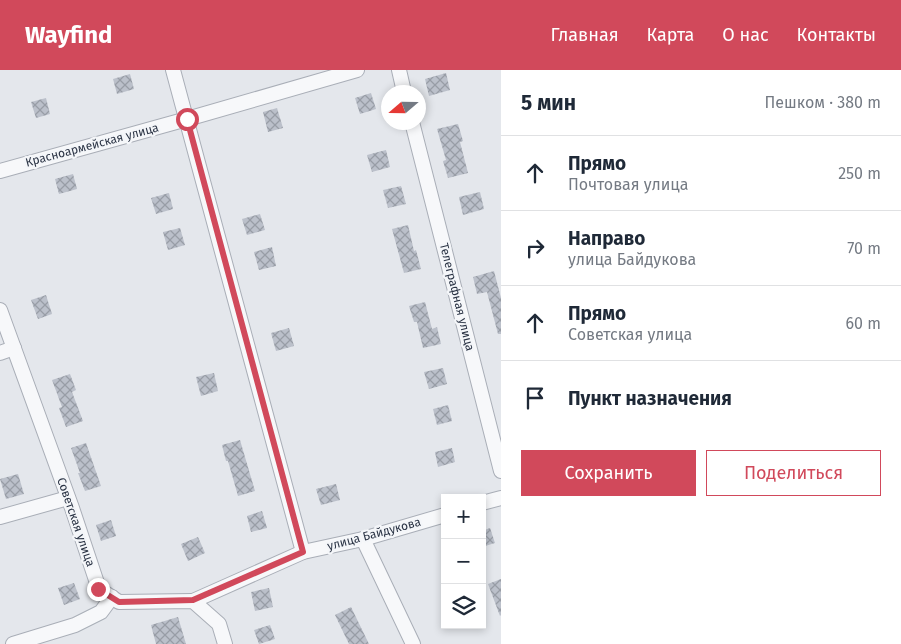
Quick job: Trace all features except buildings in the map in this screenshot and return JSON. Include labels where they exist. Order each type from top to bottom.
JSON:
[{"type":"street","points":[[173,70],[303,552]]},
{"type":"street","name":"Красноармейская улица","points":[[0,171],[357,70]]},
{"type":"street","points":[[399,70],[402,85]]},
{"type":"street","name":"Телеграфная улица","points":[[414,130],[501,471]]},
{"type":"street","name":"Советская улица","points":[[0,310],[68,498],[98,589],[112,597]]},
{"type":"street","points":[[0,353],[14,348]]},
{"type":"street","points":[[0,517],[68,498]]},
{"type":"street","points":[[486,503],[501,498]]},
{"type":"street","name":"улица Байдукова","points":[[193,600],[303,552],[363,539],[441,516]]},
{"type":"street","points":[[363,539],[412,644]]},
{"type":"street","points":[[14,644],[84,621],[101,612],[112,597],[119,602],[193,600],[219,624],[225,644]]},
{"type":"route","points":[[98,589],[119,602],[193,600],[303,552],[187,119]]}]
